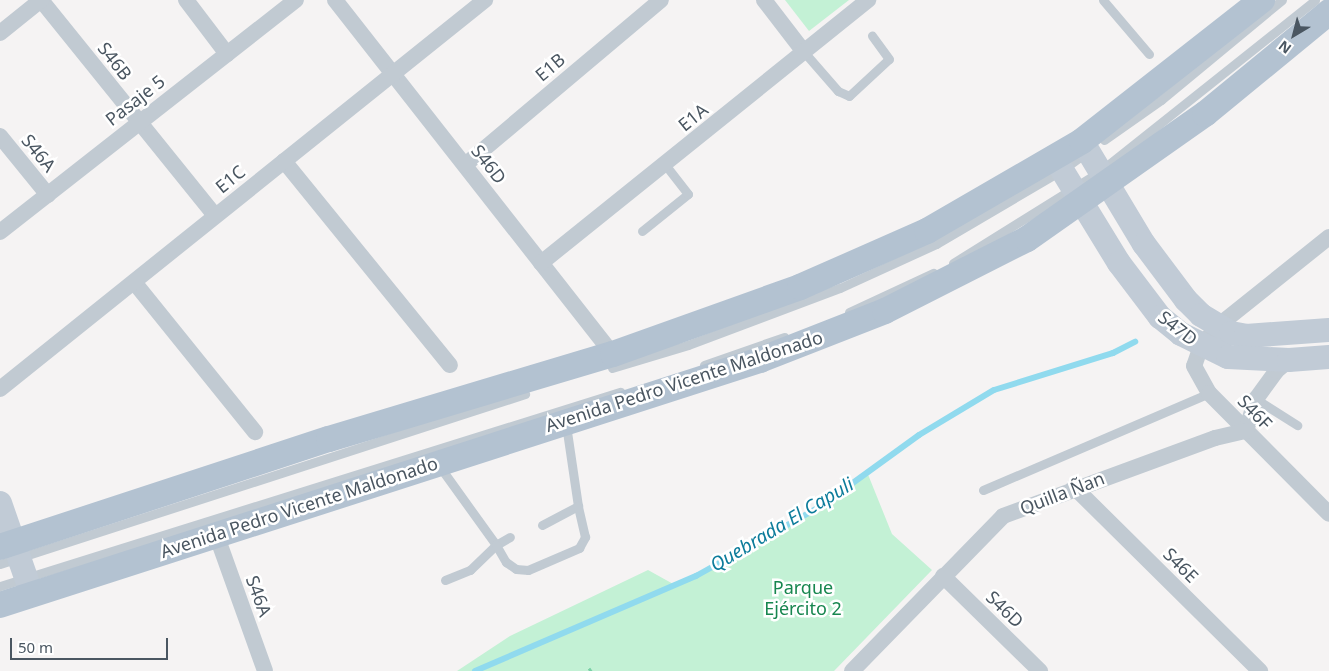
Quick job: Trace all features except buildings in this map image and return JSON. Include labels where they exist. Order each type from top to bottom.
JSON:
[{"type":"main road","name":"Avenida Pedro Vicente Maldonado","points":[[15,564],[216,534],[760,360],[885,312],[1027,239],[1068,180],[1084,147],[1262,0]]},
{"type":"main road","name":"Avenida Pedro Vicente Maldonado","points":[[0,605],[15,564],[329,439],[607,362],[800,287],[926,231],[1068,180],[1103,178],[1205,114],[1329,12]]},
{"type":"main road","points":[[1084,147],[1103,178]]},
{"type":"main road","name":"S47D","points":[[1103,178],[1144,244],[1186,300],[1218,326],[1246,336],[1329,330]]},
{"type":"main road","name":"S47D","points":[[1068,180],[1119,263],[1160,317],[1201,346],[1228,356],[1289,360],[1329,357]]},
{"type":"main road","points":[[0,503],[15,564]]},
{"type":"street","points":[[0,33],[41,0]]},
{"type":"street","name":"S46B","points":[[41,0],[215,216]]},
{"type":"street","points":[[186,0],[227,54]]},
{"type":"street","name":"Pasaje 5","points":[[0,232],[296,0]]},
{"type":"street","name":"S46D","points":[[335,0],[541,263],[607,362]]},
{"type":"street","name":"E1C","points":[[0,389],[485,0]]},
{"type":"street","name":"E1B","points":[[464,165],[661,0]]},
{"type":"street","points":[[764,0],[804,52]]},
{"type":"street","name":"E1A","points":[[541,263],[868,0]]},
{"type":"street","name":"S46A","points":[[0,136],[48,195]]},
{"type":"street","points":[[284,161],[450,365]]},
{"type":"street","points":[[1218,326],[1329,237]]},
{"type":"street","points":[[134,282],[255,432]]},
{"type":"street","name":"S46F","points":[[1218,326],[1201,346],[1194,366],[1199,380],[1209,393],[1329,514]]},
{"type":"street","points":[[1246,431],[1256,399],[1276,371],[1289,360]]},
{"type":"street","name":"Quilla Ñan","points":[[852,671],[1003,516],[1074,487],[1214,438],[1246,431]]},
{"type":"street","name":"S46E","points":[[1074,487],[1260,671]]},
{"type":"street","name":"S46A","points":[[216,534],[265,671]]},
{"type":"street","name":"S46D","points":[[943,576],[1040,671]]},
{"type":"lane","points":[[1103,0],[1149,54]]},
{"type":"lane","points":[[1084,147],[1161,100],[1282,0]]},
{"type":"lane","points":[[1103,178],[1315,0]]},
{"type":"lane","points":[[804,52],[838,91],[849,96],[889,59],[872,36]]},
{"type":"lane","points":[[642,231],[688,194],[664,165]]},
{"type":"lane","points":[[842,315],[952,263],[1068,180]]},
{"type":"lane","points":[[698,367],[798,332]]},
{"type":"lane","points":[[15,564],[630,389]]},
{"type":"lane","points":[[0,586],[15,564],[537,390]]},
{"type":"lane","points":[[983,490],[1209,393]]},
{"type":"lane","points":[[1256,399],[1297,425]]},
{"type":"lane","points":[[437,463],[496,545],[506,562],[516,569],[528,570],[579,548],[585,537],[578,506],[565,421]]},
{"type":"lane","points":[[542,525],[578,506]]},
{"type":"lane","points":[[445,580],[470,570],[496,545],[510,537]]},
{"type":"green space","points":[[785,0],[849,0],[809,31]]},
{"type":"green space","name":"Parque Ejército 2","points":[[867,472],[892,534],[932,570],[834,671],[457,671],[510,636],[648,570],[675,585],[821,506]]},
{"type":"waterway","name":"Quebrada El Capuli","points":[[475,671],[696,576],[821,506],[919,435],[994,390],[1113,353],[1135,342]]}]
